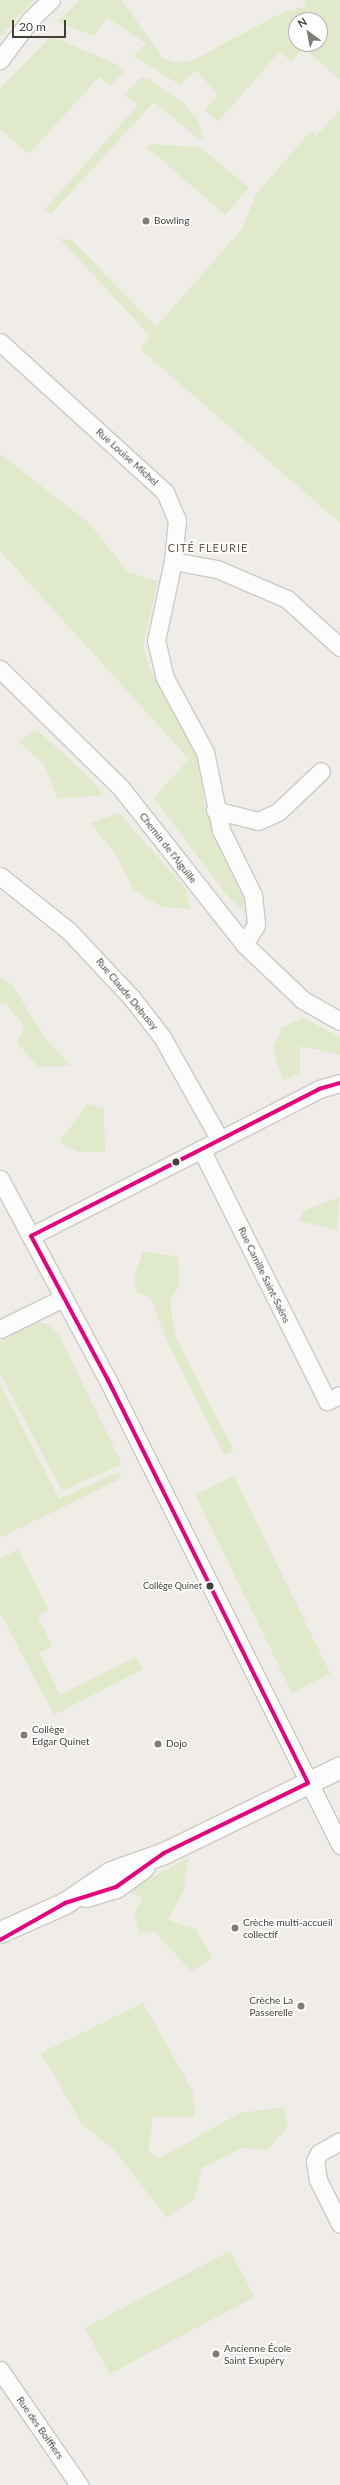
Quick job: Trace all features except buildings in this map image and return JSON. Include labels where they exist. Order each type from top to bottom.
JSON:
[{"type":"street","points":[[0,60],[30,20],[52,0]]},
{"type":"street","name":"Rue Louise Michel","points":[[0,342],[165,492],[177,520],[173,561],[156,640],[165,678],[205,752],[213,777],[215,810]]},
{"type":"street","points":[[173,561],[217,569],[286,599],[340,647]]},
{"type":"street","name":"Chemin de l'Aiguille","points":[[0,669],[121,788],[244,944],[304,1000],[340,1021]]},
{"type":"street","points":[[215,810],[258,821],[278,812],[321,771]]},
{"type":"street","points":[[215,810],[253,895],[256,925],[244,944]]},
{"type":"street","name":"Rue Claude Debussy","points":[[0,876],[69,931],[131,997],[162,1037],[220,1140]]},
{"type":"street","points":[[31,1236],[319,1089],[340,1083]]},
{"type":"street","name":"Rue Camille Saint-Saëns","points":[[201,1149],[333,1398]]},
{"type":"street","points":[[0,1179],[108,1380],[340,1845]]},
{"type":"street","points":[[0,1329],[63,1298]]},
{"type":"street","points":[[0,1940],[22,1925],[65,1903],[116,1887],[164,1853],[340,1767]]},
{"type":"street","points":[[0,1932],[22,1925]]},
{"type":"street","points":[[340,2141],[319,2153],[315,2161],[318,2180],[340,2224]]},
{"type":"street","name":"Rue des Boiffiers","points":[[0,2370],[79,2485]]},
{"type":"green space","points":[[0,0],[34,0],[0,37]]},
{"type":"green space","points":[[79,0],[122,0],[162,57],[174,63],[193,60],[284,12],[305,6],[305,0],[340,0],[340,80],[308,52],[328,52],[328,12],[288,12],[288,52],[300,52],[291,61],[279,52],[218,122],[205,111],[218,95],[196,70],[180,85],[134,56],[146,44],[108,18],[94,36],[58,22]]},
{"type":"green space","points":[[55,38],[118,65],[124,72],[110,86],[99,77],[29,154],[0,129],[0,89],[48,39]]},
{"type":"green space","points":[[141,78],[149,79],[186,105],[198,121],[203,137],[200,140],[154,102],[51,214],[45,209],[138,105],[124,95]]},
{"type":"green space","points":[[340,110],[340,523],[140,349],[150,336],[59,238],[72,240],[156,327],[242,229],[256,194],[312,130],[316,136]]},
{"type":"green space","points":[[151,144],[200,147],[249,188],[225,215],[147,147]]},
{"type":"green space","points":[[0,454],[89,523],[128,572],[158,581],[143,645],[149,667],[202,762],[204,804],[244,901],[244,911],[228,897],[154,798],[189,759],[0,551]]},
{"type":"green space","points":[[37,730],[91,779],[103,795],[58,799],[44,765],[19,741]]},
{"type":"green space","points":[[119,813],[186,889],[190,909],[161,907],[134,890],[114,852],[90,823]]},
{"type":"green space","points":[[0,977],[12,985],[46,1039],[71,1066],[38,1067],[17,1043],[24,1026],[5,1003],[0,1004]]},
{"type":"green space","points":[[304,1018],[340,1037],[340,1055],[300,1046],[300,1073],[283,1080],[273,1049],[282,1027]]},
{"type":"green space","points":[[88,1104],[104,1109],[105,1152],[78,1152],[59,1142]]},
{"type":"green space","points":[[340,1197],[337,1230],[300,1221],[303,1211]]},
{"type":"green space","points":[[143,1251],[178,1257],[179,1286],[170,1301],[175,1336],[234,1451],[224,1455],[167,1342],[151,1298],[137,1293],[134,1276]]},
{"type":"green space","points":[[37,1322],[49,1324],[59,1335],[122,1464],[62,1491],[0,1373],[0,1365],[31,1349],[0,1364],[0,1341]]},
{"type":"green space","points":[[0,1384],[59,1499],[123,1470],[118,1480],[0,1538]]},
{"type":"green space","points":[[234,1476],[330,1674],[292,1693],[195,1495]]},
{"type":"green space","points":[[18,1549],[49,1610],[38,1617],[52,1646],[39,1653],[60,1695],[136,1657],[143,1669],[54,1715],[0,1612],[0,1559]]},
{"type":"green space","points":[[188,1858],[184,1889],[168,1920],[196,1929],[212,1958],[192,1972],[154,1931],[140,1934],[134,1914],[143,1898],[127,1891]]},
{"type":"green space","points":[[143,2003],[193,2091],[195,2117],[153,2117],[148,2149],[158,2159],[240,2113],[284,2107],[288,2127],[267,2150],[242,2148],[202,2168],[194,2199],[167,2218],[115,2151],[82,2124],[41,2053]]},
{"type":"green space","points":[[230,2251],[254,2297],[110,2374],[85,2328]]},
{"type":"transit line","points":[[31,1236],[319,1089],[340,1083]]},
{"type":"transit line","points":[[31,1236],[108,1380],[308,1783]]},
{"type":"transit line","points":[[0,1940],[65,1903],[116,1887],[164,1853],[308,1783]]},
{"type":"place","name":"Bowling","points":[[146,221]]},
{"type":"place","name":"Collège Quinet","points":[[210,1586]]},
{"type":"place","name":"Collège Edgar Quinet","points":[[24,1735]]},
{"type":"place","name":"Dojo","points":[[158,1744]]},
{"type":"place","name":"Crèche multi-accueil collectif","points":[[235,1928]]},
{"type":"place","name":"Crèche La Passerelle","points":[[301,2006]]},
{"type":"place","name":"Ancienne École Saint Exupéry","points":[[216,2354]]},
{"type":"district","name":"CITÉ FLEURIE","points":[[208,548]]}]
